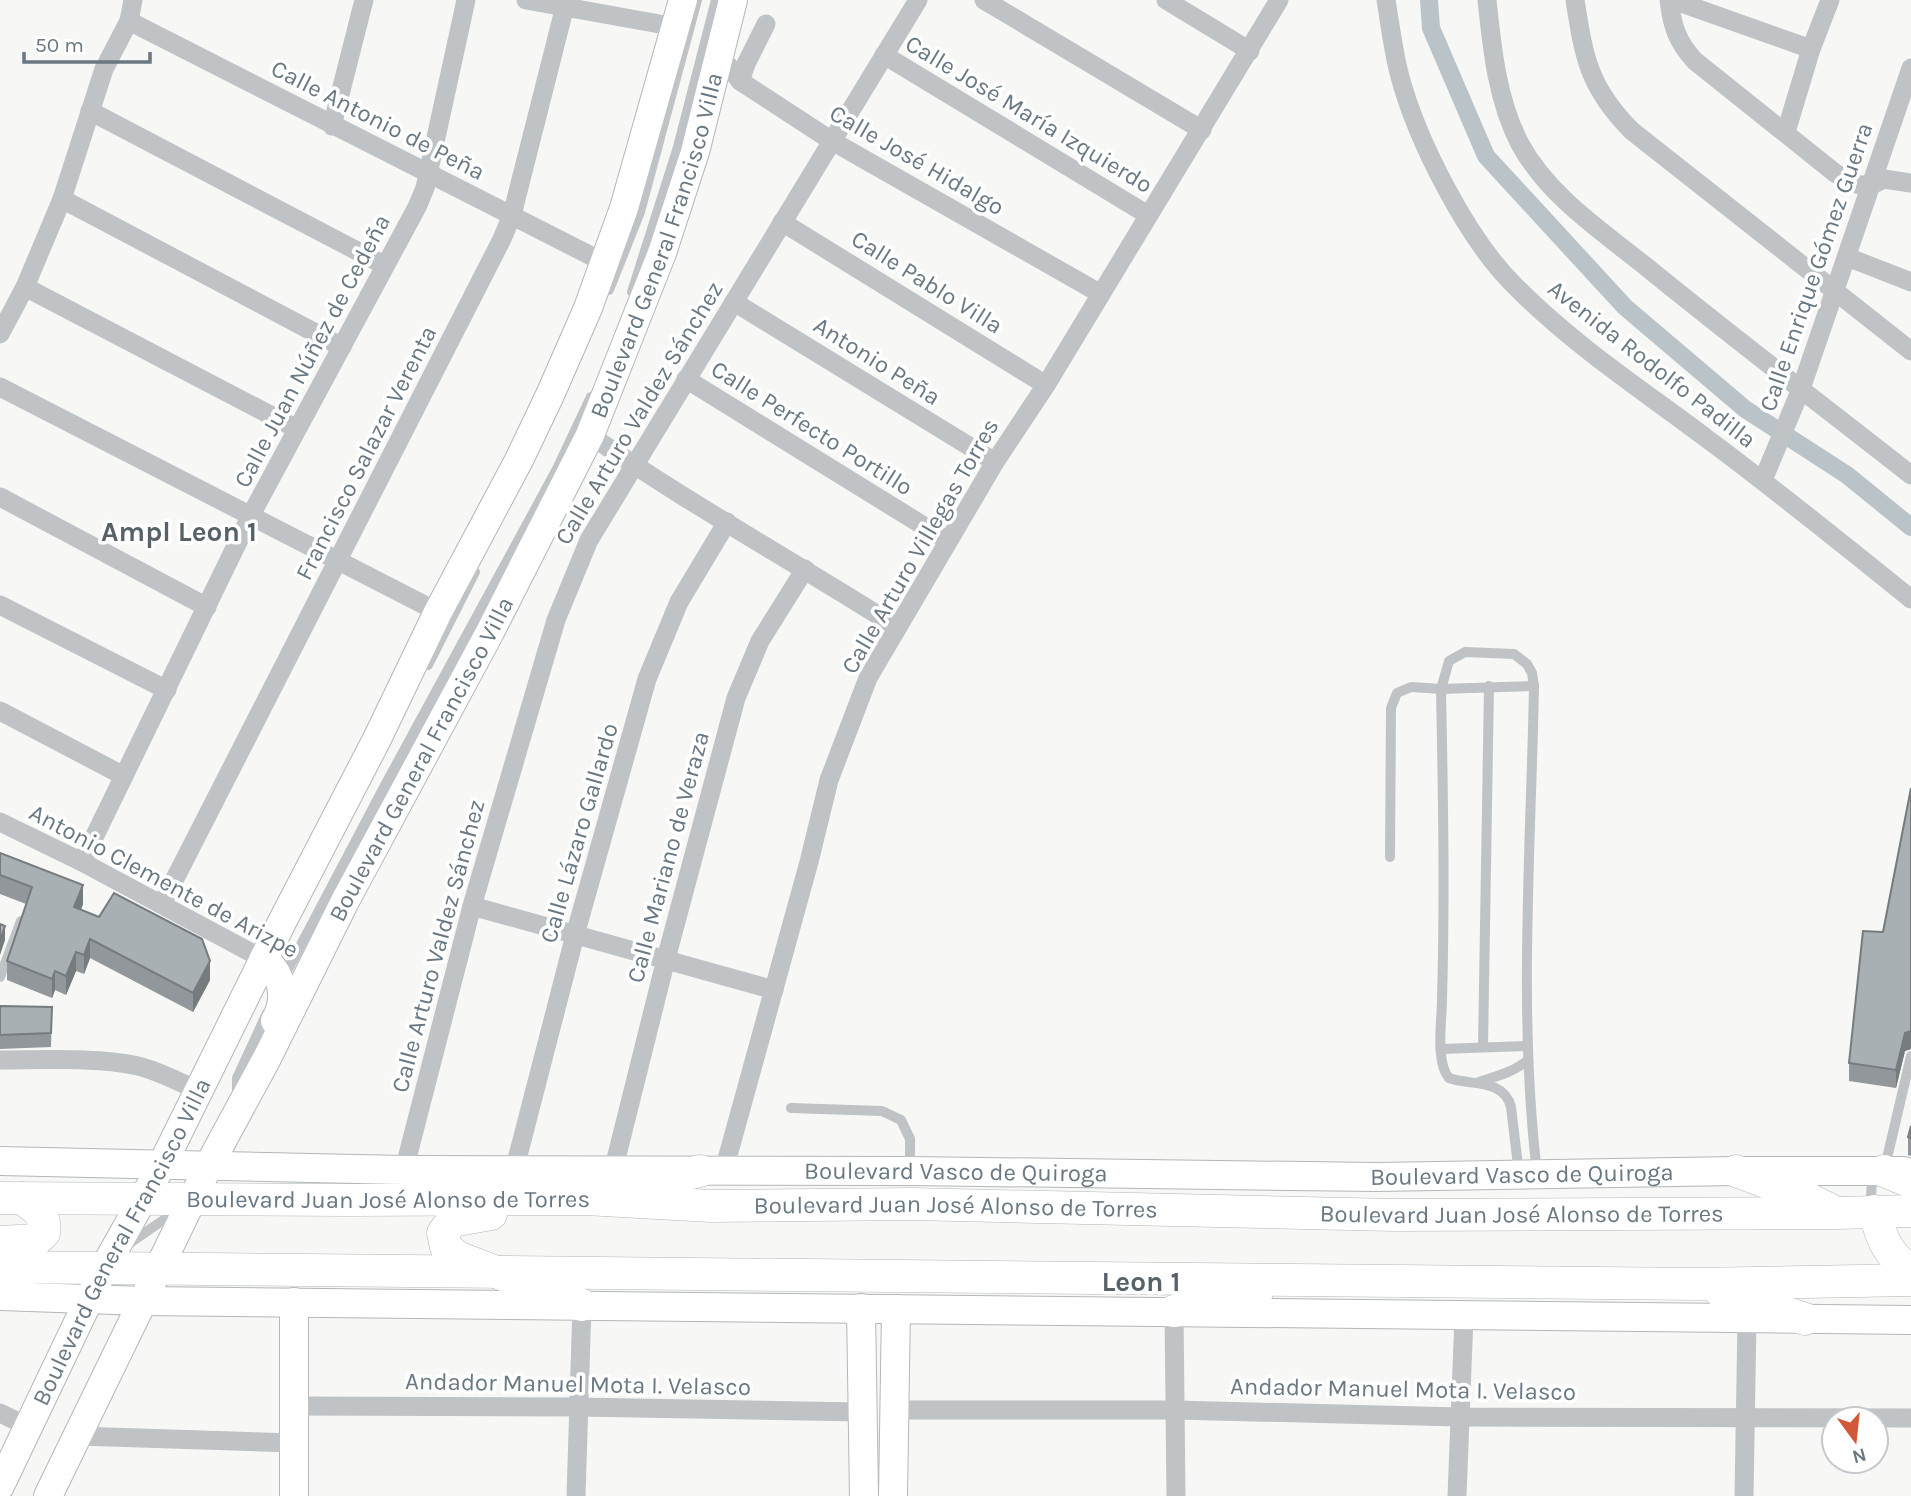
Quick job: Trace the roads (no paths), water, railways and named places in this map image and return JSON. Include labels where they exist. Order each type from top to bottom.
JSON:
[{"type":"main road","points":[[582,1305],[457,1257],[446,1247],[443,1233],[452,1221],[586,1199],[712,1171]]},
{"type":"main road","points":[[1736,1171],[1801,1195],[1838,1213]]},
{"type":"main road","points":[[0,1242],[36,1240],[44,1233],[43,1217],[38,1211],[11,1198]]},
{"type":"main road","name":"Boulevard Juan José Alonso de Torres","points":[[11,1198],[586,1199],[711,1206],[912,1204],[1394,1215],[1911,1211]]},
{"type":"main road","points":[[1875,1211],[1880,1236],[1887,1248],[1910,1272]]},
{"type":"main road","points":[[0,1267],[108,1261],[159,1269],[305,1272],[488,1271],[1699,1284],[1800,1282],[1852,1271],[1910,1272]]},
{"type":"main road","points":[[1174,1311],[1298,1280]]},
{"type":"main road","points":[[1699,1284],[1805,1319]]},
{"type":"street","points":[[0,334],[25,287],[62,199],[104,69],[129,21],[133,0]]},
{"type":"street","points":[[332,126],[364,0]]},
{"type":"street","name":"Calle Juan Núñez de Cedeña","points":[[82,862],[251,515],[384,265],[409,224],[425,188],[466,0]]},
{"type":"street","points":[[526,0],[676,27]]},
{"type":"street","name":"Boulevard General Francisco Villa","points":[[48,1496],[237,1112],[285,973],[288,938],[342,819],[348,794],[438,612],[525,449],[556,383],[605,262],[636,168],[683,0]]},
{"type":"street","name":"Boulevard General Francisco Villa","points":[[0,1486],[108,1261],[145,1198],[199,1091],[285,973],[344,903],[490,632],[590,435],[663,253],[695,152],[733,0]]},
{"type":"street","name":"Calle Arturo Valdez Sánchez","points":[[404,1170],[472,906],[556,620],[589,540],[918,0]]},
{"type":"street","points":[[984,0],[1202,130]]},
{"type":"street","points":[[1166,0],[1250,51]]},
{"type":"street","name":"Calle Arturo Villegas Torres","points":[[712,1171],[774,990],[829,780],[847,727],[868,678],[947,541],[1202,130],[1279,0]]},
{"type":"street","name":"Avenida Rodolfo Padilla","points":[[1386,0],[1399,73],[1413,117],[1456,205],[1513,285],[1570,337],[1763,480],[1911,599]]},
{"type":"street","points":[[1487,0],[1493,51],[1511,122],[1521,145],[1542,176],[1577,211],[1911,475]]},
{"type":"street","points":[[1575,0],[1588,65],[1597,88],[1610,108],[1632,131],[1911,351]]},
{"type":"street","points":[[1811,49],[1671,0],[1672,24],[1684,50],[1835,173],[1852,183],[1871,185],[1884,179],[1911,183]]},
{"type":"street","points":[[1786,132],[1829,0]]},
{"type":"street","name":"Francisco Salazar Verenta","points":[[162,904],[482,280],[512,215],[565,6]]},
{"type":"street","name":"Calle Antonio de Peña","points":[[129,21],[605,262]]},
{"type":"street","points":[[740,81],[766,24]]},
{"type":"street","name":"Calle José Hidalgo","points":[[720,55],[740,81],[832,141],[1101,294]]},
{"type":"street","name":"Calle José María Izquierdo","points":[[884,55],[1148,215]]},
{"type":"street","name":"Calle Enrique Gómez Guerra","points":[[1763,480],[1801,389],[1836,293],[1909,79]]},
{"type":"street","points":[[90,111],[384,265]]},
{"type":"street","points":[[62,199],[342,347]]},
{"type":"street","name":"Calle Pablo Villa","points":[[782,222],[1045,385]]},
{"type":"street","points":[[1847,257],[1911,282]]},
{"type":"street","points":[[25,287],[297,429]]},
{"type":"street","name":"Antonio Peña","points":[[734,302],[995,462]]},
{"type":"street","name":"Calle Perfecto Portillo","points":[[686,379],[947,541]]},
{"type":"street","points":[[0,387],[438,612]]},
{"type":"street","points":[[590,435],[634,466],[897,627]]},
{"type":"street","points":[[0,497],[207,607]]},
{"type":"street","name":"Calle Lázaro Gallardo","points":[[514,1171],[575,935],[647,679],[679,602],[727,522]]},
{"type":"street","name":"Calle Mariano de Veraza","points":[[613,1171],[736,698],[760,641],[806,569]]},
{"type":"street","points":[[0,605],[167,690]]},
{"type":"street","points":[[0,711],[124,776]]},
{"type":"street","name":"Antonio Clemente de Arizpe","points":[[0,822],[162,904],[285,973]]},
{"type":"street","points":[[472,906],[774,990]]},
{"type":"street","points":[[0,1060],[135,1065],[199,1091]]},
{"type":"street","points":[[237,1112],[238,1136],[261,1167]]},
{"type":"street","name":"Boulevard Vasco de Quiroga","points":[[0,1161],[514,1171],[910,1171],[1377,1177],[1736,1171],[1902,1175]]},
{"type":"street","points":[[0,1296],[143,1301],[1911,1320]]},
{"type":"street","points":[[0,1296],[29,1302],[53,1312],[61,1328],[62,1356]]},
{"type":"street","points":[[294,1302],[294,1496]]},
{"type":"street","points":[[576,1496],[582,1305]]},
{"type":"street","points":[[861,1308],[864,1496]]},
{"type":"street","points":[[893,1496],[896,1309]]},
{"type":"street","points":[[1174,1311],[1176,1496]]},
{"type":"street","points":[[1457,1496],[1464,1317]]},
{"type":"street","points":[[1744,1496],[1748,1319]]},
{"type":"street","name":"Andador Manuel Mota I. Velasco","points":[[294,1406],[862,1412]]},
{"type":"street","name":"Andador Manuel Mota I. Velasco","points":[[894,1410],[1175,1410],[1460,1417],[1911,1418]]},
{"type":"street","points":[[0,1413],[29,1427]]},
{"type":"street","points":[[78,1436],[294,1443]]},
{"type":"lane","points":[[605,301],[640,212],[697,0]]},
{"type":"lane","points":[[629,302],[678,147],[716,0]]},
{"type":"lane","points":[[285,973],[557,469],[596,384]]},
{"type":"lane","points":[[421,679],[479,563]]},
{"type":"lane","points":[[1465,652],[1514,654],[1521,658],[1532,673],[1534,686],[1527,971],[1528,1174],[1510,1101],[1503,1092],[1478,1082],[1449,1078],[1444,1070],[1441,1049],[1445,919],[1441,689],[1449,661],[1465,652]]},
{"type":"lane","points":[[1483,1047],[1489,686]]},
{"type":"lane","points":[[1390,857],[1391,708],[1397,693],[1411,687],[1441,689],[1534,686]]},
{"type":"lane","points":[[377,739],[409,699]]},
{"type":"lane","points":[[0,976],[23,914]]},
{"type":"lane","points":[[1441,1049],[1528,1046]]},
{"type":"lane","points":[[1875,1211],[1871,1196],[1872,1181],[1902,1175],[1911,1056]]},
{"type":"lane","points":[[1478,1082],[1519,1068],[1528,1060]]},
{"type":"lane","points":[[791,1108],[882,1111],[901,1120],[910,1139],[910,1171]]},
{"type":"lane","points":[[0,1259],[108,1261],[194,1198]]},
{"type":"waterway","points":[[1429,0],[1431,28],[1486,156],[1625,307],[1745,409],[1847,475],[1911,527]]},
{"type":"district","name":"Ampl Leon 1","points":[[179,531]]},
{"type":"district","name":"Leon 1","points":[[1141,1281]]}]
